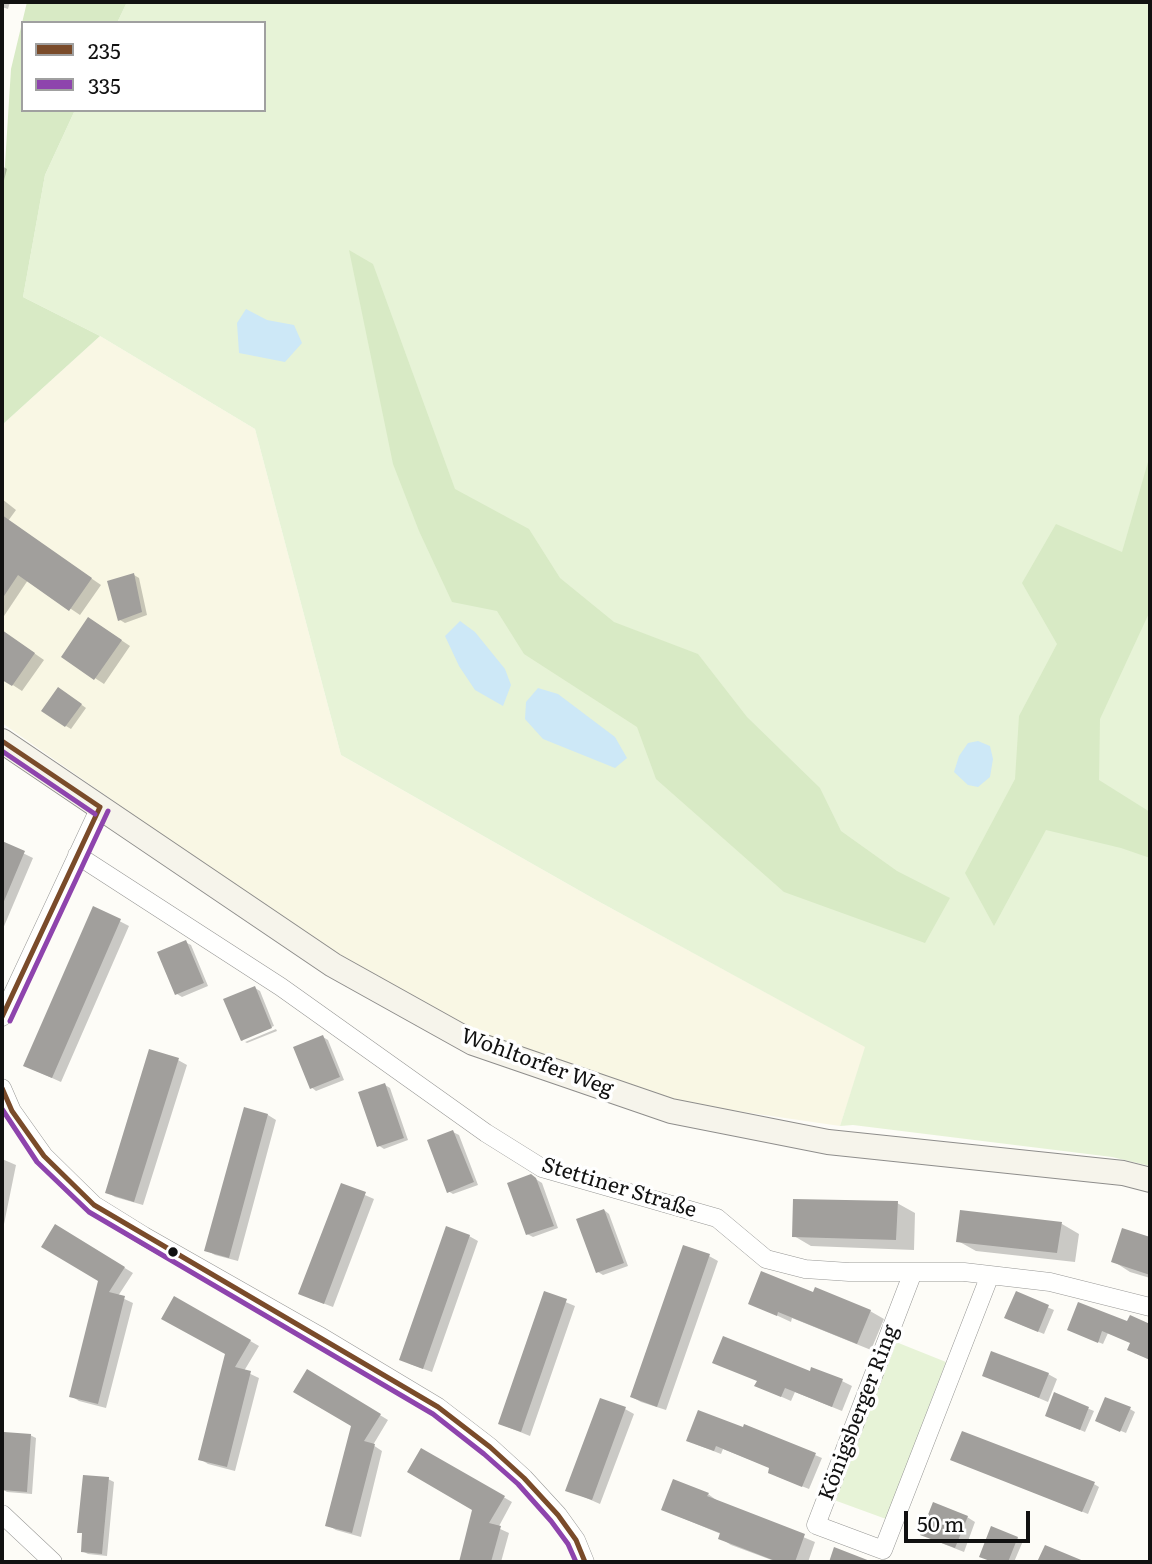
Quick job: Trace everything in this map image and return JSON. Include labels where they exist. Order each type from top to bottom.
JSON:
[{"type":"main road","name":"Wohltorfer Weg","points":[[2,741],[333,965],[473,1043],[671,1111],[828,1142],[1098,1170],[1150,1180]]},
{"type":"street","points":[[2,1017],[100,807]]},
{"type":"street","name":"Stettiner Straße","points":[[77,856],[281,987],[486,1133],[542,1168],[717,1218],[766,1259],[805,1269],[944,1271],[990,1275],[1101,1293],[1150,1307]]},
{"type":"street","points":[[2,1088],[12,1111],[44,1156],[94,1205],[395,1380],[457,1422],[524,1478],[558,1515],[576,1540],[585,1562]]},
{"type":"street","name":"Königsberger Ring","points":[[914,1272],[817,1525],[883,1550],[990,1275]]},
{"type":"street","points":[[2,1514],[53,1562]]},
{"type":"shaded area","points":[[100,336],[255,429],[341,755],[596,900],[866,1047],[840,1126],[675,1102],[478,1035],[337,957],[2,723],[2,425]]},
{"type":"green space","points":[[27,2],[127,2],[118,21],[22,21]]},
{"type":"green space","points":[[127,2],[1150,2],[1150,1166],[1112,1157],[853,1125],[840,1126],[865,1047],[596,900],[341,755],[255,429],[100,336],[23,297],[45,175],[74,112],[266,112],[266,21],[118,21]]},
{"type":"green space","points":[[21,27],[21,112],[74,112],[45,175],[23,297],[100,336],[2,425],[2,212],[11,69]]},
{"type":"green space","points":[[349,250],[373,264],[455,489],[529,529],[560,578],[614,622],[698,654],[747,717],[820,788],[841,831],[897,871],[950,898],[925,943],[784,892],[656,779],[637,727],[524,654],[497,611],[452,602],[419,531],[393,464]]},
{"type":"green space","points":[[1150,455],[1150,611],[1100,719],[1099,780],[1150,812],[1150,858],[1121,848],[1046,830],[994,926],[965,873],[1015,779],[1019,716],[1057,644],[1022,583],[1056,524],[1122,552]]},
{"type":"green space","points":[[896,1342],[946,1362],[886,1519],[834,1500]]},
{"type":"water","points":[[246,309],[267,320],[294,325],[302,343],[285,362],[239,353],[237,323]]},
{"type":"water","points":[[460,621],[475,632],[505,669],[511,685],[503,706],[475,690],[459,666],[445,636]]},
{"type":"water","points":[[538,688],[558,694],[615,737],[627,758],[615,768],[543,739],[525,719],[526,702]]},
{"type":"water","points":[[978,741],[990,746],[993,759],[990,777],[978,787],[968,785],[954,772],[959,756],[968,743]]},
{"type":"building","points":[[2,515],[92,578],[69,611],[18,575],[2,599]]},
{"type":"building","points":[[134,573],[142,612],[118,621],[107,581]]},
{"type":"building","points":[[88,617],[122,640],[94,680],[61,657]]},
{"type":"building","points":[[2,630],[35,653],[12,686],[2,680]]},
{"type":"building","points":[[58,687],[82,704],[65,727],[41,711]]},
{"type":"building","points":[[2,841],[25,851],[2,906]]},
{"type":"building","points":[[93,906],[121,919],[52,1078],[23,1066]]},
{"type":"building","points":[[186,940],[204,983],[175,995],[157,952]]},
{"type":"building","points":[[255,986],[272,1028],[241,1041],[223,999]]},
{"type":"building","points":[[323,1035],[340,1077],[310,1089],[293,1047]]},
{"type":"building","points":[[149,1049],[179,1058],[134,1202],[105,1193]]},
{"type":"building","points":[[385,1083],[404,1138],[377,1147],[358,1092]]},
{"type":"building","points":[[244,1107],[268,1114],[229,1258],[204,1251]]},
{"type":"building","points":[[453,1130],[474,1182],[447,1193],[427,1140]]},
{"type":"building","points":[[531,1174],[536,1178],[554,1226],[526,1235],[507,1183]]},
{"type":"building","points":[[341,1183],[366,1192],[324,1304],[298,1294]]},
{"type":"building","points":[[793,1199],[898,1201],[896,1240],[792,1237]]},
{"type":"building","points":[[604,1209],[624,1263],[596,1273],[576,1219]]},
{"type":"building","points":[[960,1210],[1062,1222],[1057,1253],[956,1242]]},
{"type":"building","points":[[55,1224],[125,1267],[109,1292],[125,1296],[98,1404],[69,1397],[98,1281],[41,1247]]},
{"type":"building","points":[[446,1226],[470,1235],[423,1369],[399,1360]]},
{"type":"building","points":[[1122,1228],[1150,1237],[1150,1275],[1111,1262]]},
{"type":"building","points":[[683,1245],[710,1254],[657,1407],[630,1397]]},
{"type":"building","points":[[761,1271],[813,1292],[815,1287],[871,1310],[857,1344],[778,1312],[777,1316],[748,1304]]},
{"type":"building","points":[[544,1291],[567,1299],[521,1432],[498,1424]]},
{"type":"building","points":[[1016,1291],[1049,1305],[1038,1332],[1004,1318]]},
{"type":"building","points":[[174,1296],[251,1340],[235,1367],[251,1371],[227,1467],[198,1460],[225,1354],[161,1319]]},
{"type":"building","points":[[1078,1302],[1127,1321],[1130,1315],[1150,1324],[1150,1360],[1127,1350],[1130,1343],[1102,1331],[1098,1343],[1067,1330]]},
{"type":"building","points":[[723,1336],[810,1371],[811,1367],[843,1379],[832,1407],[785,1388],[781,1397],[754,1386],[757,1381],[712,1363]]},
{"type":"building","points":[[991,1351],[1049,1373],[1039,1398],[982,1376]]},
{"type":"building","points":[[307,1369],[381,1414],[364,1441],[375,1444],[352,1533],[325,1526],[351,1426],[293,1392]]},
{"type":"building","points":[[1054,1392],[1089,1407],[1080,1430],[1045,1416]]},
{"type":"building","points":[[1105,1397],[1131,1407],[1120,1432],[1095,1421]]},
{"type":"building","points":[[600,1398],[626,1407],[592,1500],[565,1491]]},
{"type":"building","points":[[698,1410],[743,1427],[744,1424],[816,1453],[802,1487],[768,1473],[769,1468],[716,1446],[714,1451],[686,1441]]},
{"type":"building","points":[[962,1431],[1095,1482],[1082,1512],[950,1460]]},
{"type":"building","points":[[4,1432],[31,1434],[27,1492],[2,1490]]},
{"type":"building","points":[[421,1448],[505,1496],[489,1523],[501,1526],[491,1562],[459,1562],[472,1510],[407,1472]]},
{"type":"building","points":[[83,1475],[109,1477],[102,1554],[81,1552],[82,1533],[77,1533]]},
{"type":"building","points":[[673,1479],[709,1493],[707,1496],[805,1534],[795,1562],[778,1562],[718,1539],[720,1533],[661,1510]]},
{"type":"building","points":[[933,1502],[968,1516],[955,1548],[920,1535]]},
{"type":"building","points":[[991,1526],[1018,1537],[1008,1562],[993,1562],[979,1557]]},
{"type":"building","points":[[1045,1545],[1086,1562],[1037,1562]]},
{"type":"building","points":[[834,1547],[870,1561],[870,1562],[829,1562]]},
{"type":"transit line","name":"235","points":[[2,741],[100,807]]},
{"type":"transit line","name":"335","points":[[2,751],[95,814]]},
{"type":"transit line","name":"235","points":[[2,1017],[100,807]]},
{"type":"transit line","name":"335","points":[[10,1021],[108,811]]},
{"type":"transit line","name":"235","points":[[2,1088],[12,1111],[44,1156],[94,1205],[438,1407],[490,1447],[524,1478],[558,1515],[576,1540],[585,1562]]},
{"type":"transit line","name":"335","points":[[2,1109],[37,1162],[89,1212],[433,1414],[484,1454],[518,1484],[551,1521],[568,1544],[576,1562]]}]
